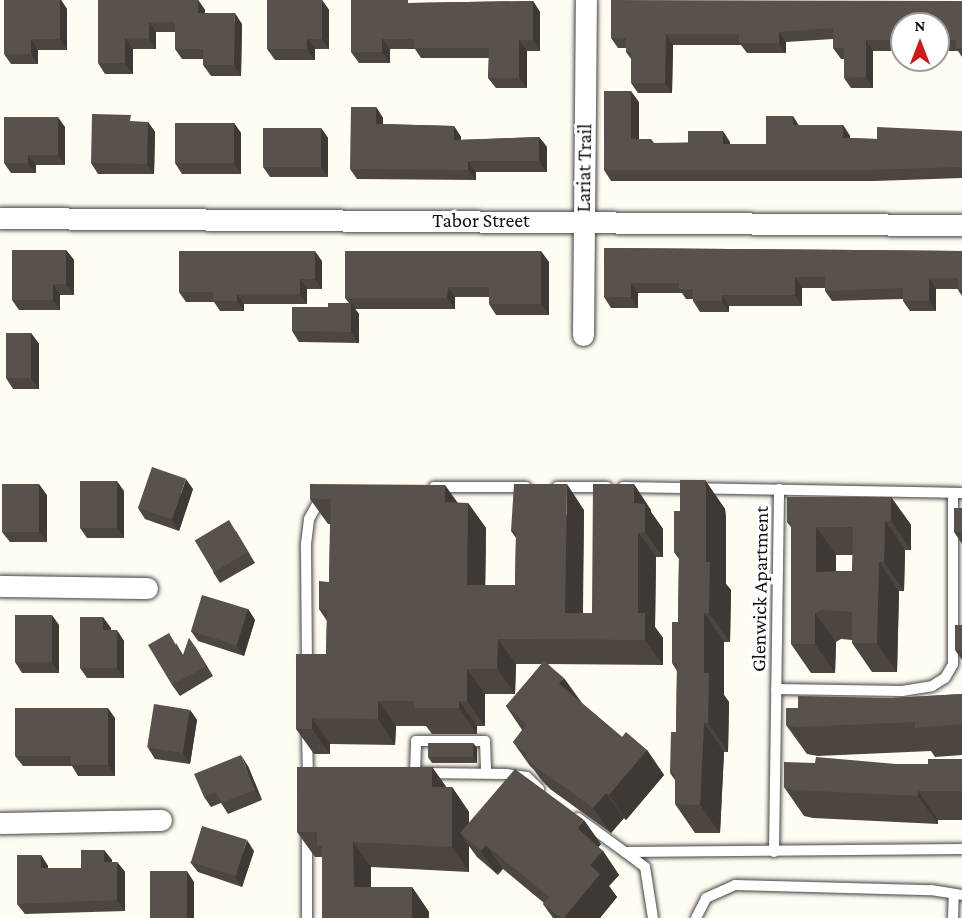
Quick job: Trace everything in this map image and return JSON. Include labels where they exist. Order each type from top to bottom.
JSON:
[{"type":"street","name":"Lariat Trail","points":[[583,335],[586,0]]},
{"type":"street","name":"Tabor Street","points":[[0,218],[584,220],[962,225]]},
{"type":"street","points":[[0,585],[147,588]]},
{"type":"street","points":[[0,823],[161,820]]},
{"type":"lane","points":[[420,486],[537,487]]},
{"type":"lane","name":"Glenwick Apartment","points":[[549,487],[958,493],[953,664],[945,678],[932,686],[902,691],[776,689]]},
{"type":"lane","name":"Glenwick Apartment","points":[[774,852],[779,489]]},
{"type":"lane","points":[[307,676],[309,519],[322,496],[330,491]]},
{"type":"lane","points":[[307,723],[308,794]]},
{"type":"lane","points":[[416,772],[416,741],[485,741],[486,773]]},
{"type":"lane","points":[[308,771],[320,771]]},
{"type":"lane","points":[[404,772],[486,773],[527,777],[545,795]]},
{"type":"lane","points":[[563,808],[645,867],[653,918]]},
{"type":"lane","points":[[307,816],[307,918]]},
{"type":"lane","points":[[625,852],[962,849]]},
{"type":"lane","points":[[696,918],[706,898],[735,885],[931,890],[958,895],[953,918]]},
{"type":"building","points":[[4,0],[60,0],[60,39],[31,39],[31,54],[4,54]]},
{"type":"building","points":[[98,0],[198,0],[198,13],[235,13],[234,65],[203,65],[203,49],[175,49],[175,22],[149,22],[149,38],[125,38],[125,63],[98,63]]},
{"type":"building","points":[[267,0],[322,0],[322,39],[307,39],[307,49],[267,49]]},
{"type":"building","points":[[351,0],[408,0],[408,3],[533,1],[533,40],[519,40],[519,78],[488,78],[489,48],[414,48],[414,39],[382,39],[382,52],[351,52]]},
{"type":"building","points":[[611,0],[962,1],[962,48],[956,48],[956,40],[950,40],[950,12],[890,12],[890,40],[866,40],[866,77],[844,78],[844,48],[833,48],[833,28],[779,32],[779,43],[739,43],[739,34],[666,34],[665,83],[631,83],[631,53],[626,52],[626,38],[611,38]]},
{"type":"building","points":[[604,91],[631,91],[631,139],[651,139],[651,143],[688,143],[688,131],[723,131],[723,144],[766,144],[766,116],[793,116],[793,125],[843,125],[843,138],[877,139],[877,127],[962,131],[962,167],[868,170],[604,170]]},
{"type":"building","points":[[351,107],[376,107],[376,124],[454,126],[454,140],[539,137],[539,161],[468,161],[468,170],[350,169]]},
{"type":"building","points":[[92,114],[131,115],[130,121],[148,122],[147,164],[91,163]]},
{"type":"building","points":[[4,117],[58,117],[58,155],[28,155],[28,163],[4,163]]},
{"type":"building","points":[[175,123],[234,123],[234,163],[175,163]]},
{"type":"building","points":[[263,128],[321,128],[321,167],[263,167]]},
{"type":"building","points":[[604,248],[962,251],[962,290],[958,290],[958,278],[929,278],[929,301],[903,301],[903,288],[825,291],[825,277],[795,277],[795,295],[722,295],[722,301],[693,301],[693,289],[679,289],[679,283],[631,283],[631,297],[604,297]]},
{"type":"building","points":[[12,250],[66,250],[66,284],[53,284],[53,300],[12,300]]},
{"type":"building","points":[[179,251],[315,251],[315,279],[300,279],[300,294],[237,294],[237,301],[213,301],[213,292],[179,292]]},
{"type":"building","points":[[345,251],[541,251],[541,304],[489,304],[489,287],[448,287],[447,298],[345,298]]},
{"type":"building","points":[[328,303],[351,303],[351,332],[292,331],[292,307],[328,307]]},
{"type":"building","points":[[6,333],[31,333],[31,378],[6,378]]},
{"type":"building","points":[[152,467],[186,479],[172,519],[138,508]]},
{"type":"building","points":[[680,480],[705,480],[706,489],[706,562],[710,562],[709,613],[704,613],[704,673],[709,673],[708,723],[704,723],[700,805],[675,804],[675,773],[670,773],[671,732],[676,732],[677,663],[672,663],[672,622],[678,622],[679,552],[674,552],[674,511],[680,511]]},
{"type":"building","points":[[80,481],[117,481],[117,528],[80,528]]},
{"type":"building","points":[[2,484],[39,484],[39,532],[2,532]]},
{"type":"building","points":[[310,484],[445,485],[445,502],[468,503],[467,585],[515,585],[516,531],[511,531],[514,484],[567,484],[565,613],[592,613],[593,484],[634,484],[634,503],[645,504],[645,532],[638,532],[638,613],[645,613],[645,640],[498,639],[497,669],[467,669],[467,701],[459,701],[459,708],[414,708],[414,701],[378,701],[378,719],[312,718],[312,729],[296,729],[296,654],[326,654],[327,610],[319,609],[319,581],[329,582],[331,499],[310,499]]},
{"type":"building","points":[[787,497],[891,497],[891,521],[885,521],[884,562],[879,562],[877,643],[852,643],[852,612],[821,610],[815,613],[815,644],[791,644],[791,522],[787,522]],"holes":[[[816,527],[853,527],[852,571],[816,572]]]},
{"type":"building","points":[[954,508],[962,508],[962,532],[954,532]]},
{"type":"building","points":[[229,520],[248,552],[214,572],[195,541]]},
{"type":"building","points":[[202,595],[248,609],[237,645],[191,631]]},
{"type":"building","points":[[15,615],[52,615],[52,662],[15,662]]},
{"type":"building","points":[[80,617],[103,617],[103,630],[117,630],[117,668],[80,668]]},
{"type":"building","points":[[955,625],[962,625],[962,650],[955,650]]},
{"type":"building","points":[[169,633],[183,657],[189,638],[206,666],[172,685],[148,645]]},
{"type":"building","points":[[544,661],[564,678],[559,684],[622,737],[626,732],[647,750],[609,795],[606,793],[593,808],[533,765],[525,757],[527,754],[513,742],[527,725],[506,706]]},
{"type":"building","points":[[962,694],[962,724],[915,728],[915,722],[798,727],[786,725],[786,708],[798,708],[798,696],[892,698]]},
{"type":"building","points":[[154,704],[190,710],[183,753],[147,747]]},
{"type":"building","points":[[15,708],[108,708],[108,765],[71,765],[71,756],[15,756]]},
{"type":"building","points":[[428,743],[473,743],[473,757],[428,757]]},
{"type":"building","points":[[241,755],[255,790],[221,803],[216,792],[204,797],[194,774]]},
{"type":"building","points":[[816,757],[896,764],[928,764],[928,759],[962,759],[962,791],[918,791],[918,796],[793,790],[784,787],[784,762],[815,763]]},
{"type":"building","points":[[297,767],[432,767],[432,787],[452,787],[452,847],[353,842],[354,887],[412,887],[412,918],[322,918],[322,846],[317,846],[317,832],[297,832]]},
{"type":"building","points":[[515,769],[584,820],[577,828],[603,851],[590,865],[600,874],[564,918],[543,904],[549,897],[486,845],[481,851],[460,833]]},
{"type":"building","points":[[202,826],[247,840],[236,876],[191,862]]},
{"type":"building","points":[[81,850],[104,850],[104,862],[117,862],[117,900],[17,904],[17,855],[41,855],[41,868],[81,868]]},
{"type":"building","points":[[150,871],[187,871],[187,918],[150,918]]}]
